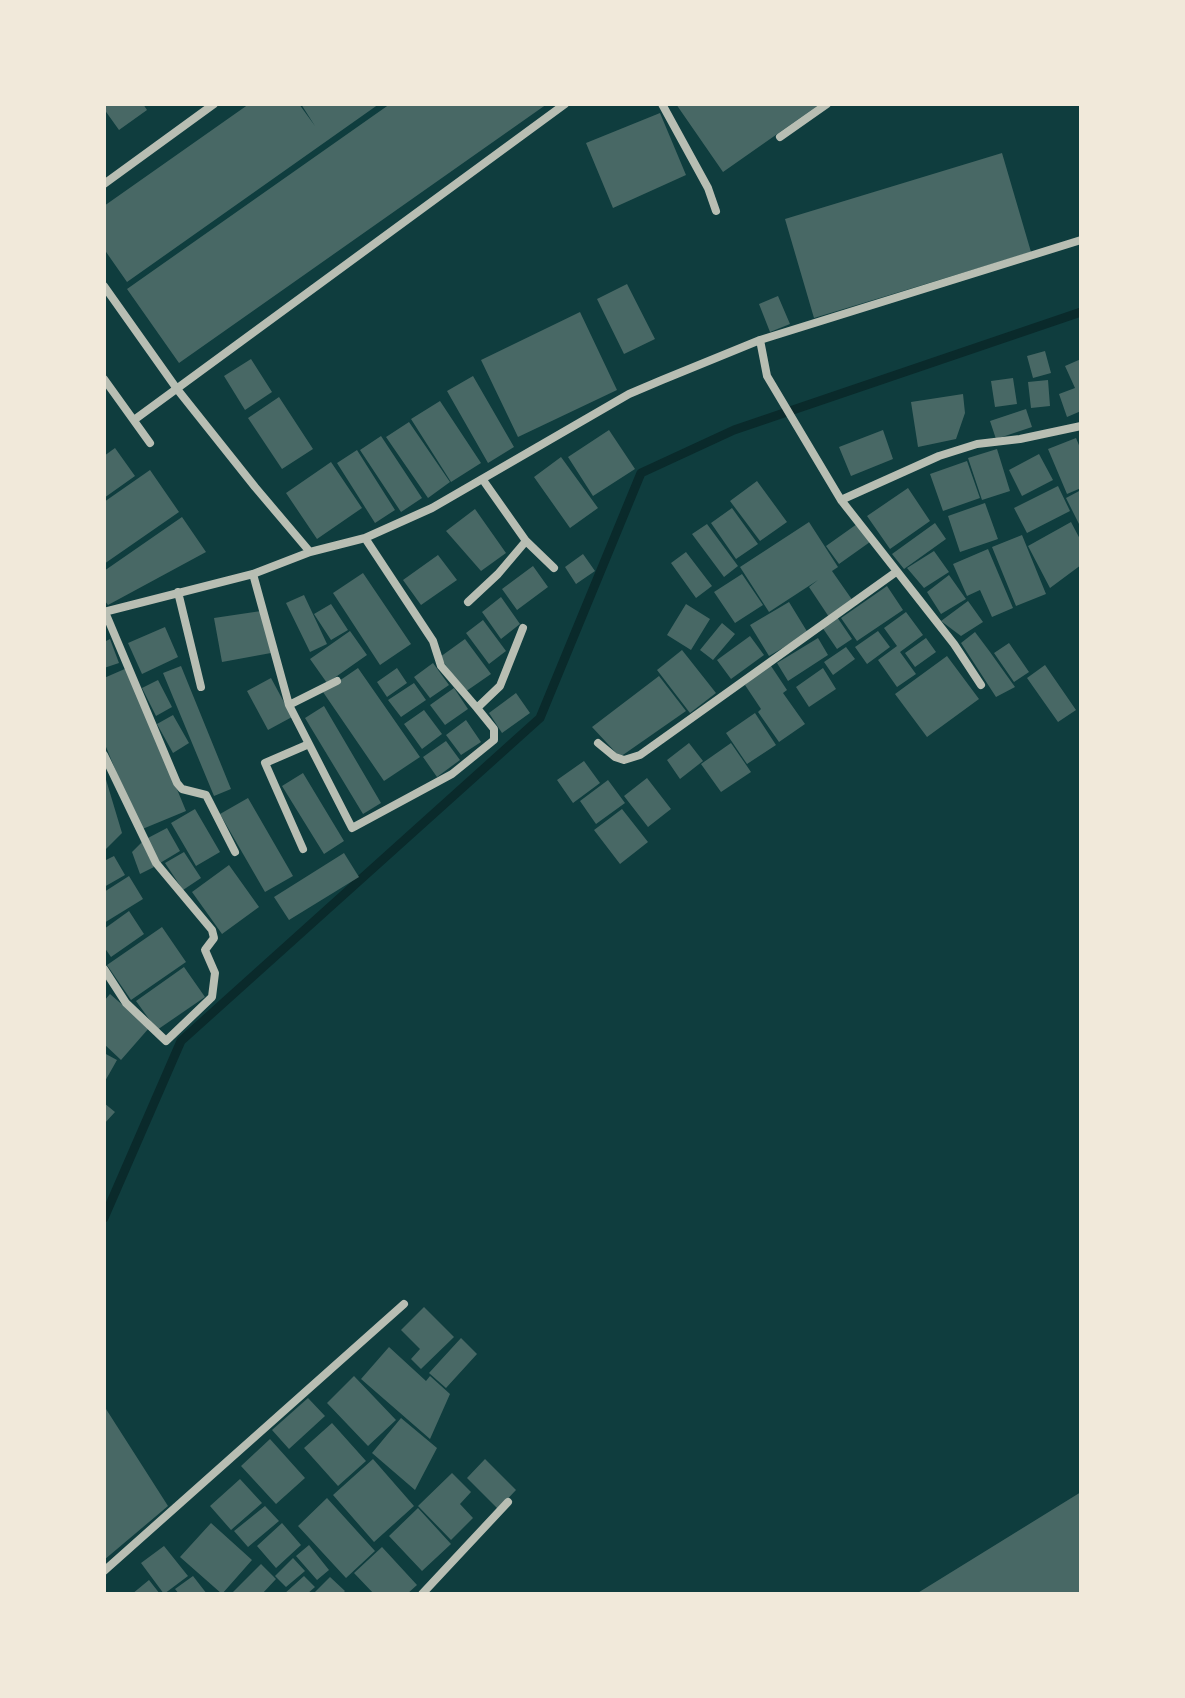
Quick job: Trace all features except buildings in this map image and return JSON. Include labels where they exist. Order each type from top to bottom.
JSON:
[{"type":"street","points":[[104,184],[214,104]]},
{"type":"street","points":[[134,420],[565,104]]},
{"type":"street","points":[[662,104],[708,188],[716,211]]},
{"type":"street","points":[[780,137],[827,104]]},
{"type":"street","points":[[235,852],[206,795],[182,789],[177,783],[105,612],[253,574],[310,552],[365,538],[432,508],[629,394],[760,340],[1081,240]]},
{"type":"street","points":[[104,286],[177,389],[310,552]]},
{"type":"street","points":[[760,340],[767,376],[841,500],[954,644],[981,685]]},
{"type":"street","points":[[104,379],[150,443]]},
{"type":"street","points":[[841,500],[964,448],[1081,426]]},
{"type":"street","points":[[483,480],[526,541],[554,568]]},
{"type":"street","points":[[253,574],[289,705],[352,828],[452,774],[494,740],[494,729],[441,666],[433,641],[365,538]]},
{"type":"street","points":[[468,602],[498,574],[526,541]]},
{"type":"street","points":[[598,743],[615,757],[624,760],[640,755],[896,572]]},
{"type":"street","points":[[178,592],[201,687]]},
{"type":"street","points":[[477,708],[500,686],[523,628]]},
{"type":"street","points":[[289,705],[337,681]]},
{"type":"street","points":[[303,849],[265,763],[309,744]]},
{"type":"street","points":[[104,755],[156,863],[212,930],[214,938],[205,954],[215,973],[212,997],[166,1041],[126,1003],[104,969]]},
{"type":"street","points":[[104,1571],[404,1304]]},
{"type":"street","points":[[422,1594],[508,1502]]},
{"type":"waterway","points":[[104,1218],[181,1041],[540,718],[641,473],[734,430],[1081,312]]}]
